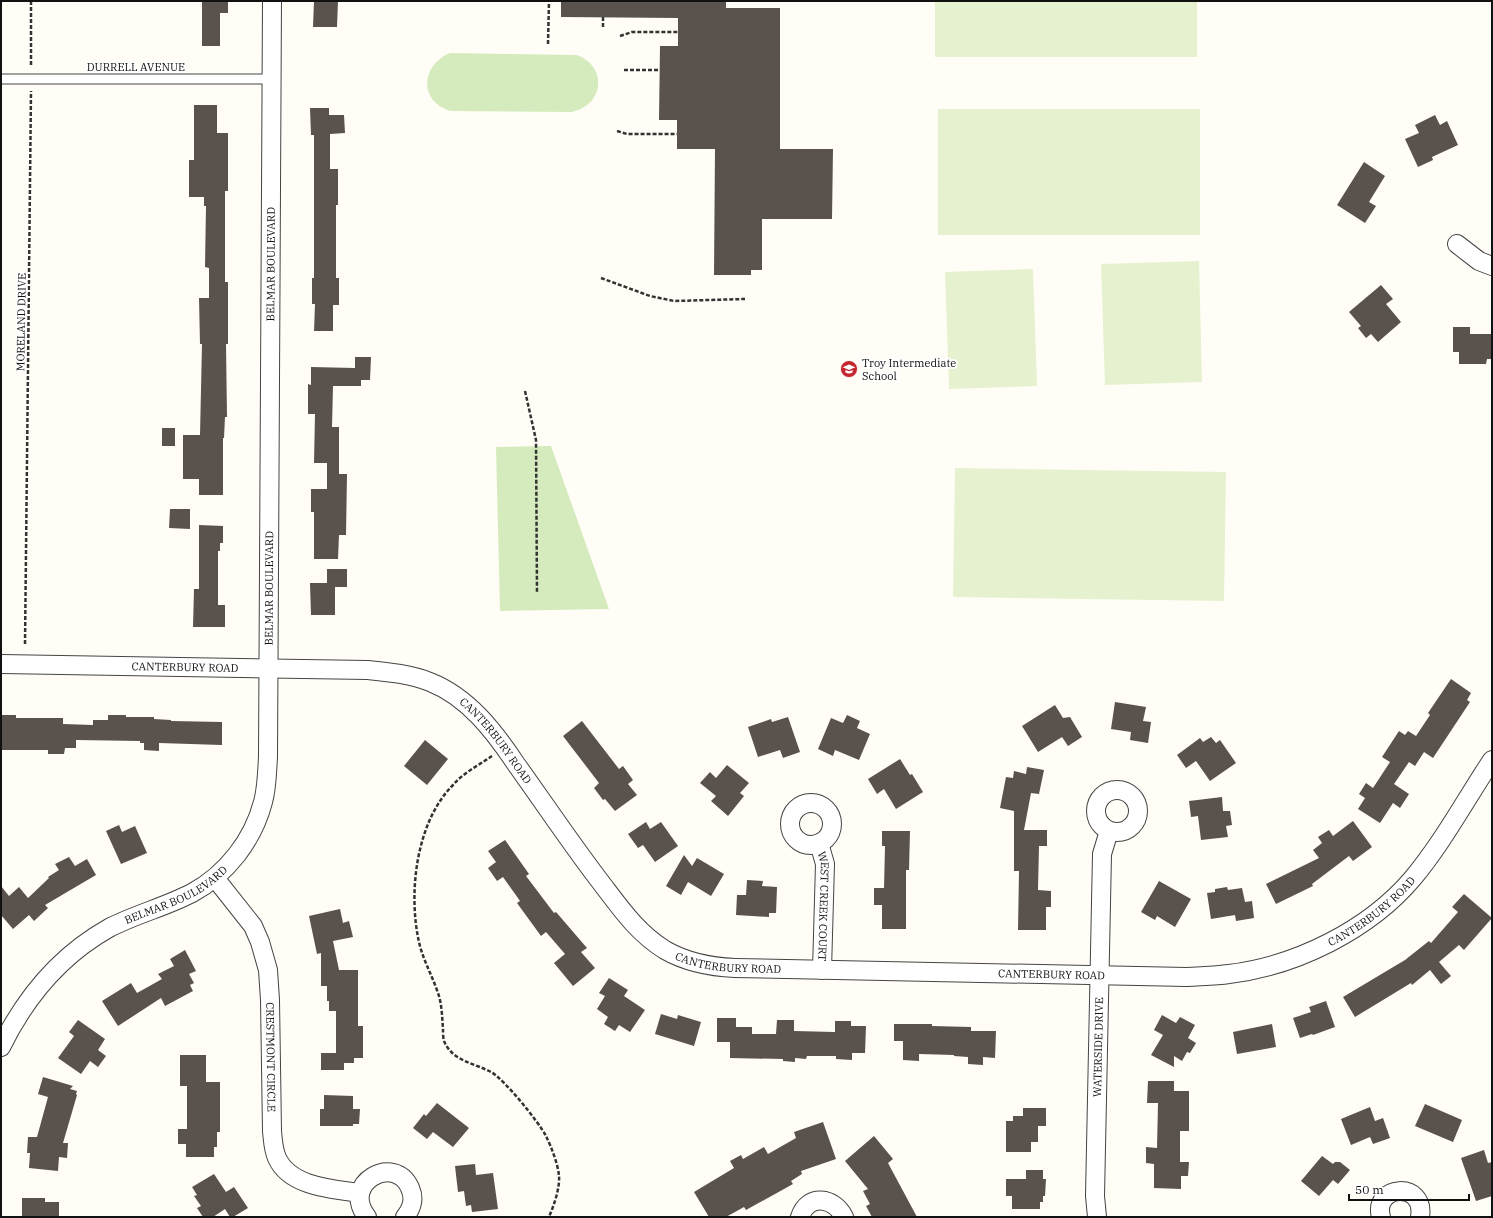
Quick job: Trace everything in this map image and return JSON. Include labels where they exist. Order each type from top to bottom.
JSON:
[{"type":"street","name":"BELMAR BOULEVARD","points":[[1,1047],[13,1023],[32,995],[55,968],[73,953],[115,925],[193,892],[215,878],[232,861],[253,831],[264,802],[268,757],[269,668],[272,1]]},
{"type":"street","points":[[1457,244],[1479,261],[1492,266]]},
{"type":"street","name":"CANTERBURY ROAD","points":[[1,664],[368,670],[399,673],[430,682],[451,693],[471,709],[498,737],[587,864],[631,923],[665,950],[704,964],[719,967],[1187,977],[1230,974],[1271,966],[1311,952],[1348,933],[1382,908],[1412,878],[1437,845],[1492,760]]},
{"type":"street","name":"WATERSIDE DRIVE","points":[[1097,1217],[1095,1196],[1102,854],[1109,831]]},
{"type":"street","name":"WEST CREEK COURT","points":[[820,843],[825,864],[822,970]]},
{"type":"street","name":"CRESTMONT CIRCLE","points":[[215,878],[252,926],[260,942],[268,970],[270,1000],[272,1131],[273,1146],[278,1159],[285,1169],[305,1182],[328,1188],[360,1193]]},
{"type":"street","points":[[367,1217],[360,1206],[360,1193],[366,1180],[378,1173],[392,1173],[399,1175],[409,1185],[413,1198],[412,1205],[405,1217]]},
{"type":"street","points":[[1381,1217],[1381,1204],[1385,1197],[1392,1192],[1399,1190],[1408,1192],[1415,1196],[1419,1202],[1421,1210],[1420,1217]]},
{"type":"street","points":[[800,1217],[806,1207],[815,1201],[825,1200],[834,1204],[841,1210],[844,1217]]},
{"type":"lane","name":"DURRELL AVENUE","points":[[1,78],[271,79]]},
{"type":"path","name":"MORELAND DRIVE","points":[[25,644],[32,79],[31,1]]},
{"type":"path","points":[[548,44],[549,1]]},
{"type":"path","points":[[603,18],[603,29]]},
{"type":"path","points":[[620,36],[632,32],[678,32]]},
{"type":"path","points":[[624,70],[660,70]]},
{"type":"path","points":[[617,131],[627,134],[677,134]]},
{"type":"path","points":[[601,278],[650,296],[674,301],[745,298]]},
{"type":"path","points":[[524,392],[536,440],[538,592]]},
{"type":"path","points":[[496,754],[453,784],[439,800],[429,822],[420,846],[416,868],[416,901],[419,940],[424,958],[439,994],[444,1041],[454,1055],[491,1072],[501,1080],[523,1104],[545,1135],[553,1153],[559,1176],[555,1202],[549,1217]]},
{"type":"green space","points":[[935,1],[1197,1],[1197,57],[935,57]]},
{"type":"green space","points":[[450,53],[577,55],[587,61],[594,68],[598,85],[596,94],[591,102],[583,108],[572,112],[450,111],[440,106],[432,99],[428,91],[427,83],[433,66],[440,59]]},
{"type":"green space","points":[[938,109],[1200,109],[1200,235],[938,235]]},
{"type":"green space","points":[[1199,261],[1202,382],[1105,385],[1101,264]]},
{"type":"green space","points":[[1033,269],[1037,386],[949,389],[945,272]]},
{"type":"green space","points":[[551,446],[609,609],[500,611],[496,447]]},
{"type":"green space","points":[[955,468],[1226,472],[1224,601],[953,597]]},
{"type":"building","points":[[202,1],[228,1],[228,13],[220,13],[220,46],[202,46]]},
{"type":"building","points":[[314,1],[338,1],[337,27],[313,27]]},
{"type":"building","points":[[561,1],[726,1],[726,8],[780,8],[780,149],[833,149],[832,219],[762,219],[762,270],[751,270],[751,275],[714,275],[715,149],[677,149],[677,120],[659,120],[660,46],[678,46],[678,18],[561,17]]},
{"type":"building","points":[[194,105],[217,105],[217,133],[228,133],[228,191],[225,191],[225,282],[228,282],[228,344],[226,344],[227,417],[225,417],[223,438],[223,495],[199,495],[199,479],[183,479],[183,435],[200,435],[202,344],[200,344],[199,298],[209,298],[209,268],[205,267],[206,206],[204,206],[204,197],[189,197],[189,160],[194,160]]},
{"type":"building","points":[[310,108],[329,108],[329,115],[344,115],[345,133],[330,134],[330,169],[338,169],[338,205],[336,205],[336,278],[339,278],[339,305],[333,305],[333,331],[314,331],[315,304],[312,304],[312,278],[314,278],[314,135],[311,135]]},
{"type":"building","points":[[1435,115],[1440,125],[1447,121],[1458,145],[1432,157],[1433,160],[1418,167],[1405,139],[1419,133],[1415,125]]},
{"type":"building","points":[[1364,162],[1385,176],[1369,202],[1376,206],[1365,223],[1337,205]]},
{"type":"building","points":[[1381,285],[1393,299],[1386,304],[1401,322],[1378,342],[1371,334],[1366,338],[1358,328],[1361,326],[1349,312]]},
{"type":"building","points":[[1453,327],[1470,327],[1470,334],[1492,334],[1492,359],[1487,359],[1486,364],[1459,364],[1459,352],[1453,352]]},
{"type":"building","points":[[355,357],[371,357],[370,380],[361,380],[361,386],[333,386],[332,427],[339,427],[339,474],[347,474],[346,535],[339,535],[338,559],[314,559],[314,512],[311,512],[311,489],[327,489],[327,463],[314,463],[315,414],[308,414],[308,384],[311,385],[311,367],[355,368]]},
{"type":"building","points":[[162,428],[175,428],[175,446],[162,446]]},
{"type":"building","points":[[170,509],[190,509],[190,529],[169,528]]},
{"type":"building","points":[[199,525],[223,526],[223,543],[220,543],[220,551],[218,551],[218,605],[225,605],[225,627],[193,627],[194,589],[199,589]]},
{"type":"building","points":[[327,569],[347,569],[347,587],[335,587],[335,615],[311,615],[310,583],[327,583]]},
{"type":"building","points":[[1451,679],[1471,693],[1467,700],[1470,702],[1433,758],[1424,752],[1415,766],[1409,762],[1394,784],[1409,794],[1400,808],[1393,803],[1380,823],[1358,809],[1365,798],[1359,794],[1366,783],[1373,788],[1390,762],[1382,757],[1399,731],[1405,735],[1408,731],[1416,736],[1430,715],[1428,713]]},
{"type":"building","points":[[1115,702],[1146,707],[1143,721],[1151,722],[1148,743],[1130,740],[1131,732],[1111,729]]},
{"type":"building","points":[[1055,705],[1063,718],[1070,717],[1082,737],[1068,746],[1062,737],[1038,752],[1022,726]]},
{"type":"building","points":[[1,715],[16,715],[16,718],[63,718],[63,724],[93,725],[93,720],[108,720],[108,715],[126,715],[126,717],[154,717],[154,719],[171,721],[222,722],[222,745],[159,743],[159,751],[144,750],[144,743],[140,743],[140,741],[76,740],[76,748],[65,748],[64,754],[48,754],[48,750],[1,750]]},
{"type":"building","points":[[847,715],[860,721],[857,728],[870,734],[859,760],[835,750],[833,756],[818,749],[831,718],[843,723]]},
{"type":"building","points":[[788,717],[800,752],[783,758],[780,750],[758,757],[748,727],[771,719],[772,722]]},
{"type":"building","points":[[582,721],[619,769],[623,766],[633,780],[628,784],[637,795],[615,811],[605,799],[603,800],[594,788],[599,783],[563,736]]},
{"type":"building","points":[[1211,737],[1216,743],[1220,740],[1236,763],[1210,781],[1196,761],[1186,768],[1177,755],[1200,738],[1203,742]]},
{"type":"building","points":[[425,740],[448,759],[427,785],[404,766]]},
{"type":"building","points":[[900,759],[910,775],[912,774],[923,792],[896,809],[884,789],[877,794],[868,779]]},
{"type":"building","points":[[727,765],[749,783],[740,793],[744,796],[728,816],[711,801],[716,796],[700,783],[710,772],[716,778]]},
{"type":"building","points":[[1027,767],[1044,770],[1039,794],[1031,793],[1024,830],[1047,830],[1047,846],[1039,846],[1038,890],[1051,891],[1051,907],[1046,907],[1046,930],[1018,930],[1019,871],[1014,871],[1014,811],[1000,808],[1006,777],[1013,778],[1014,771],[1026,774]]},
{"type":"building","points":[[1222,797],[1223,811],[1230,811],[1232,825],[1226,826],[1228,837],[1201,840],[1198,816],[1191,817],[1189,801]]},
{"type":"building","points":[[1353,821],[1372,847],[1353,861],[1349,856],[1312,884],[1313,886],[1276,904],[1266,884],[1319,858],[1313,850],[1322,843],[1318,837],[1329,830],[1333,836]]},
{"type":"building","points":[[646,822],[650,829],[661,822],[678,846],[655,862],[643,845],[638,848],[628,834]]},
{"type":"building","points":[[119,825],[122,832],[135,826],[147,853],[121,864],[106,831]]},
{"type":"building","points":[[882,831],[910,831],[909,870],[906,870],[906,929],[882,929],[882,905],[874,905],[874,888],[884,888],[885,846],[882,846]]},
{"type":"building","points":[[505,840],[529,874],[526,876],[554,913],[556,912],[587,948],[581,952],[595,968],[573,986],[554,963],[565,954],[546,932],[541,936],[517,903],[520,901],[503,877],[497,881],[488,868],[496,862],[488,851]]},
{"type":"building","points":[[684,855],[692,866],[697,858],[724,874],[711,896],[688,882],[681,895],[666,886]]},
{"type":"building","points":[[69,857],[75,866],[87,859],[96,875],[45,905],[48,908],[34,921],[29,915],[13,929],[1,915],[1,886],[9,896],[19,887],[28,898],[49,878],[48,877],[59,870],[55,864]]},
{"type":"building","points":[[747,880],[763,881],[762,886],[777,887],[776,913],[769,913],[769,917],[736,915],[737,895],[746,895]]},
{"type":"building","points":[[1159,881],[1191,899],[1175,927],[1157,916],[1155,920],[1141,912]]},
{"type":"building","points":[[1227,887],[1228,890],[1242,888],[1245,902],[1252,901],[1254,918],[1236,921],[1235,915],[1211,919],[1207,893],[1215,892],[1215,889]]},
{"type":"building","points":[[1464,894],[1492,918],[1464,950],[1459,945],[1439,962],[1451,976],[1441,984],[1430,970],[1412,985],[1411,983],[1355,1017],[1343,997],[1405,960],[1429,941],[1431,943],[1458,912],[1452,907]]},
{"type":"building","points":[[340,909],[343,923],[349,921],[353,937],[333,941],[339,970],[358,970],[358,1026],[363,1026],[363,1058],[354,1058],[354,1063],[344,1063],[344,1070],[321,1070],[321,1053],[336,1053],[336,1011],[329,1011],[327,986],[321,986],[321,953],[317,954],[309,916]]},
{"type":"building","points":[[185,950],[196,971],[189,974],[194,983],[190,985],[193,991],[165,1006],[161,998],[118,1026],[102,1001],[131,983],[137,993],[162,979],[158,974],[174,966],[170,959]]},
{"type":"building","points":[[609,978],[628,990],[624,996],[645,1010],[630,1032],[619,1025],[615,1031],[604,1024],[608,1017],[597,1009],[605,996],[599,993]]},
{"type":"building","points":[[1326,1001],[1335,1027],[1300,1038],[1293,1018],[1311,1012],[1309,1007]]},
{"type":"building","points":[[661,1014],[677,1019],[678,1015],[701,1022],[694,1046],[655,1034]]},
{"type":"building","points":[[1162,1015],[1176,1023],[1180,1017],[1195,1025],[1188,1038],[1196,1043],[1190,1053],[1187,1052],[1182,1061],[1174,1056],[1174,1067],[1151,1055],[1163,1035],[1154,1030]]},
{"type":"building","points":[[717,1018],[736,1018],[736,1027],[752,1027],[752,1034],[776,1034],[777,1020],[794,1020],[794,1031],[835,1032],[835,1021],[851,1021],[851,1026],[866,1026],[865,1053],[852,1053],[852,1060],[836,1059],[836,1056],[807,1056],[806,1059],[795,1058],[795,1062],[783,1061],[783,1059],[730,1058],[730,1042],[717,1042]]},
{"type":"building","points":[[78,1020],[105,1039],[98,1050],[106,1056],[98,1067],[90,1061],[81,1074],[58,1058],[74,1036],[69,1032]]},
{"type":"building","points":[[894,1024],[932,1024],[932,1026],[971,1027],[971,1031],[996,1031],[995,1058],[983,1057],[983,1065],[968,1064],[968,1057],[954,1055],[919,1054],[919,1061],[903,1060],[903,1041],[894,1041]]},
{"type":"building","points":[[1272,1024],[1276,1047],[1237,1054],[1233,1032]]},
{"type":"building","points":[[180,1055],[206,1055],[206,1082],[220,1082],[220,1132],[217,1132],[217,1147],[214,1147],[214,1157],[186,1157],[186,1144],[178,1144],[178,1129],[187,1129],[187,1086],[180,1086]]},
{"type":"building","points":[[43,1077],[73,1086],[70,1089],[77,1091],[63,1143],[68,1143],[67,1158],[59,1157],[58,1171],[29,1168],[30,1153],[27,1153],[28,1137],[37,1137],[48,1097],[38,1094]]},
{"type":"building","points":[[1148,1081],[1174,1081],[1174,1091],[1189,1091],[1189,1131],[1180,1131],[1180,1162],[1189,1162],[1188,1176],[1181,1176],[1181,1189],[1154,1188],[1154,1164],[1146,1163],[1146,1147],[1157,1148],[1158,1103],[1147,1103]]},
{"type":"building","points":[[324,1095],[353,1096],[353,1109],[360,1109],[359,1124],[353,1124],[353,1126],[320,1126],[320,1109],[324,1109]]},
{"type":"building","points":[[437,1103],[469,1128],[453,1147],[433,1132],[427,1139],[413,1128],[424,1114],[426,1116]]},
{"type":"building","points":[[1425,1104],[1462,1120],[1453,1142],[1415,1126]]},
{"type":"building","points":[[1370,1107],[1375,1121],[1383,1118],[1390,1138],[1373,1144],[1370,1137],[1351,1145],[1341,1119]]},
{"type":"building","points":[[1023,1108],[1046,1108],[1046,1126],[1038,1126],[1038,1142],[1031,1142],[1031,1152],[1006,1152],[1006,1121],[1013,1121],[1013,1116],[1023,1116]]},
{"type":"building","points":[[823,1122],[836,1159],[801,1171],[802,1174],[791,1181],[793,1184],[746,1210],[744,1207],[726,1217],[709,1217],[694,1192],[734,1168],[730,1161],[741,1155],[743,1159],[764,1147],[768,1154],[796,1138],[794,1132]]},
{"type":"building","points":[[874,1136],[893,1159],[888,1163],[917,1217],[872,1217],[866,1206],[870,1204],[863,1191],[868,1189],[845,1161]]},
{"type":"building","points":[[1484,1150],[1488,1163],[1492,1162],[1492,1196],[1476,1201],[1461,1158]]},
{"type":"building","points":[[1322,1156],[1333,1164],[1335,1162],[1340,1162],[1350,1170],[1338,1184],[1333,1180],[1319,1196],[1301,1181]]},
{"type":"building","points":[[475,1164],[476,1175],[493,1173],[498,1209],[472,1212],[471,1205],[466,1206],[464,1191],[458,1192],[455,1166]]},
{"type":"building","points":[[1026,1170],[1043,1170],[1043,1179],[1046,1179],[1045,1196],[1043,1196],[1043,1202],[1040,1202],[1040,1209],[1012,1209],[1012,1196],[1006,1196],[1006,1179],[1026,1179]]},
{"type":"building","points":[[214,1174],[226,1192],[234,1187],[248,1208],[233,1217],[230,1217],[225,1209],[213,1217],[203,1217],[197,1208],[201,1206],[194,1196],[197,1195],[192,1187]]},
{"type":"building","points":[[22,1198],[45,1198],[45,1202],[59,1202],[59,1217],[22,1216]]},
{"type":"place","name":"Troy Intermediate School","points":[[849,369]]}]
